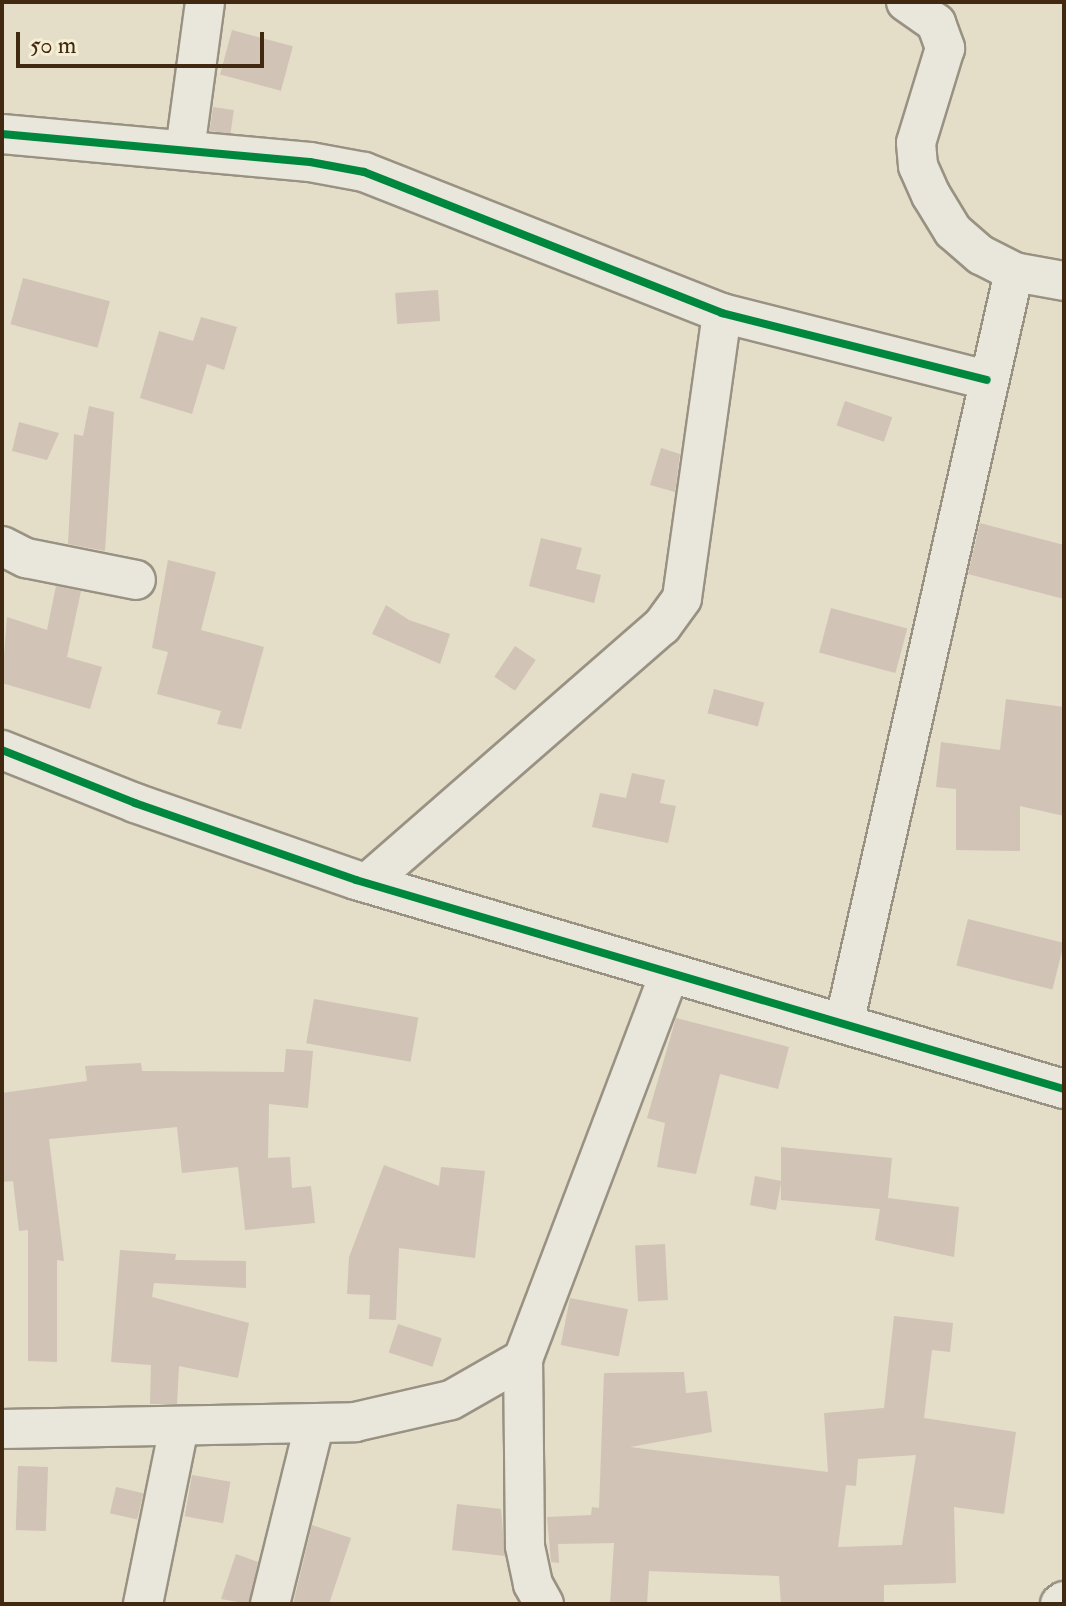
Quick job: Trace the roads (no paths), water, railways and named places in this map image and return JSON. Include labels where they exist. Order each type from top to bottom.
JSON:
[{"type":"street","points":[[185,150],[205,2]]},
{"type":"street","points":[[906,2],[936,23],[945,48],[920,122],[918,166],[953,231],[981,255],[1014,272],[1064,281]]},
{"type":"street","points":[[2,134],[185,150],[364,172],[722,313],[987,380]]},
{"type":"street","points":[[844,1024],[987,380],[1014,272]]},
{"type":"street","points":[[367,883],[662,626],[682,598],[722,313]]},
{"type":"street","points":[[2,546],[26,558],[136,580]]},
{"type":"street","points":[[2,750],[135,803],[367,883],[669,975],[1064,1089]]},
{"type":"street","points":[[544,1604],[533,1584],[525,1546],[523,1359],[669,975]]},
{"type":"street","points":[[2,1429],[314,1426],[394,1416],[451,1400],[523,1359]]},
{"type":"street","points":[[270,1604],[314,1426]]},
{"type":"street","points":[[143,1604],[179,1427]]}]
